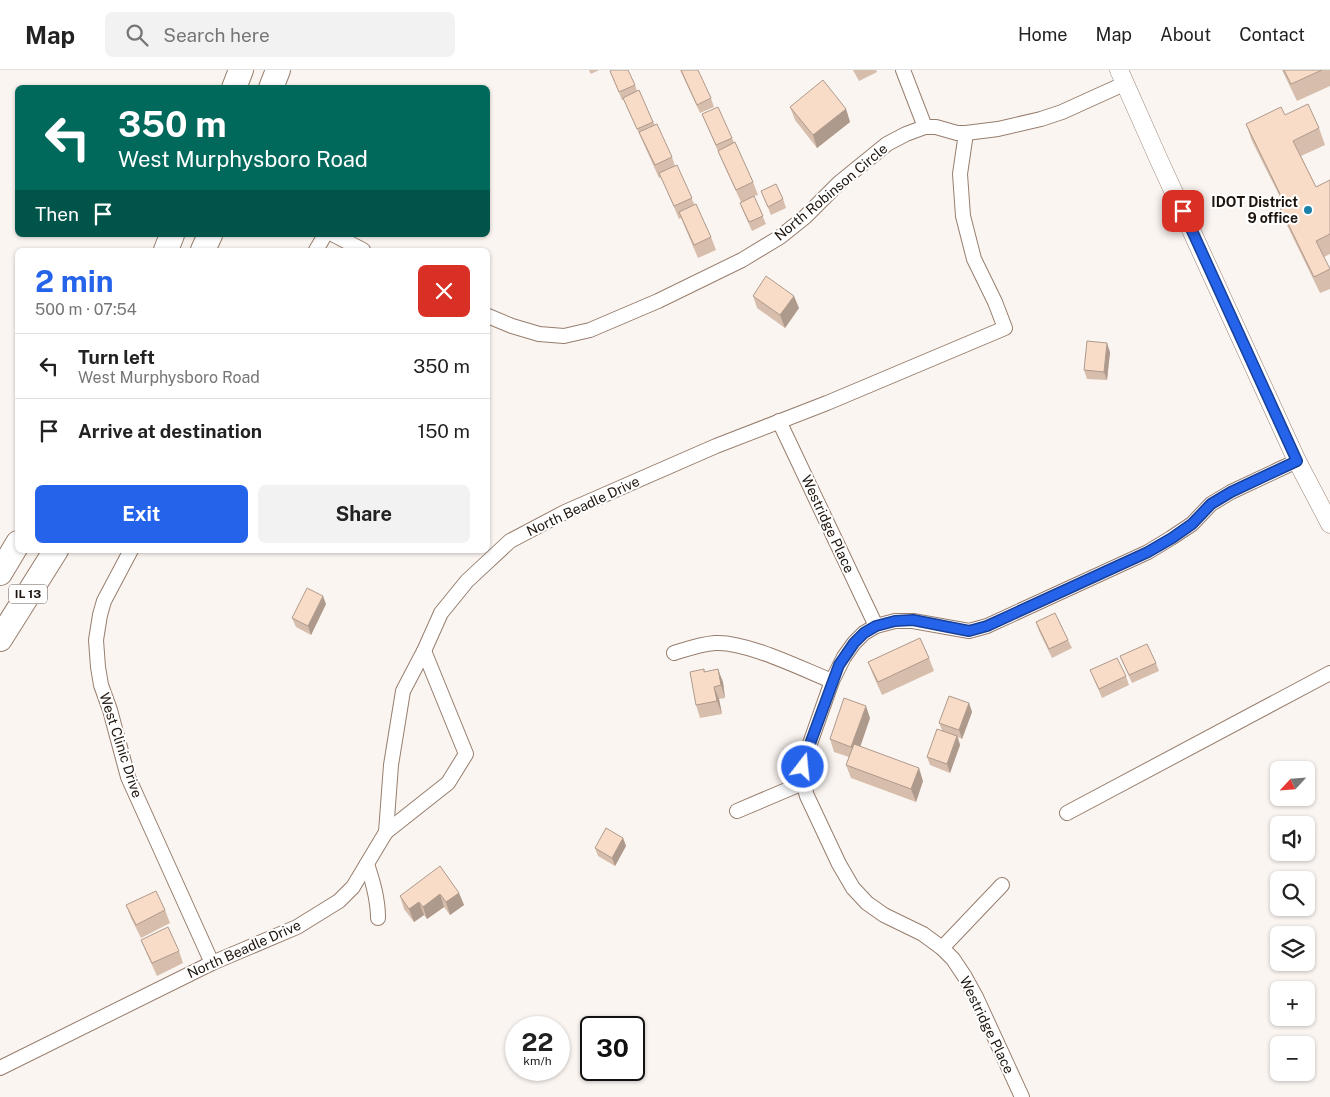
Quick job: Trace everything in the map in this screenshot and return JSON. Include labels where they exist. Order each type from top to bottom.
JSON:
[{"type":"highway","points":[[235,85],[240,70]]},
{"type":"highway","points":[[272,85],[278,70]]},
{"type":"highway","name":"IL 13","points":[[0,574],[15,548]]},
{"type":"highway","name":"IL 13","points":[[0,639],[54,553]]},
{"type":"street","points":[[904,70],[925,127],[936,127],[957,133],[1041,120],[1062,112],[1122,76],[1297,461],[1330,524]]},
{"type":"street","name":"North Robinson Circle","points":[[490,317],[539,334],[564,336],[590,330],[658,301],[742,260],[780,237],[805,217],[839,183],[887,144],[925,127]]},
{"type":"street","name":"North Beadle Drive","points":[[0,1068],[212,963],[297,927],[339,901],[353,887],[386,832],[391,764],[403,691],[442,613],[467,581],[510,541],[565,512],[716,446],[827,403],[1005,328],[974,259],[963,216],[960,174],[966,133]]},
{"type":"street","points":[[317,248],[324,237]]},
{"type":"street","points":[[338,237],[359,248]]},
{"type":"street","name":"Westridge Place","points":[[779,422],[876,626]]},
{"type":"street","points":[[737,811],[803,784],[803,767],[807,752],[832,681],[839,665],[854,643],[864,633],[876,626],[895,621],[913,620],[969,631],[987,626],[1148,552],[1192,524],[1211,504],[1231,492],[1297,461]]},
{"type":"street","name":"West Clinic Drive","points":[[129,553],[104,600],[100,615],[96,640],[101,685],[110,710],[128,777],[212,963]]},
{"type":"street","points":[[674,653],[715,643],[726,644],[769,656],[832,681]]},
{"type":"street","points":[[386,832],[448,783],[466,754],[424,651]]},
{"type":"street","points":[[1067,813],[1330,673]]},
{"type":"street","name":"Westridge Place","points":[[803,784],[845,876],[853,888],[867,903],[884,915],[923,934],[953,959],[976,997],[1022,1097]]},
{"type":"street","points":[[367,864],[374,883],[378,918]]},
{"type":"street","points":[[942,948],[1002,885]]},
{"type":"building","points":[[628,70],[635,85],[619,92],[610,71]]},
{"type":"building","points":[[681,70],[698,70],[711,98],[697,105]]},
{"type":"building","points":[[1284,70],[1322,70],[1291,84]]},
{"type":"building","points":[[823,80],[846,109],[813,135],[790,107]]},
{"type":"building","points":[[639,90],[653,122],[637,129],[623,98]]},
{"type":"building","name":"IDOT District 9 office","points":[[1308,104],[1319,128],[1293,141],[1316,187],[1330,180],[1330,234],[1316,241],[1330,269],[1314,277],[1278,203],[1283,200],[1246,124],[1281,107],[1285,115]]},
{"type":"building","points":[[718,107],[732,138],[716,145],[702,114]]},
{"type":"building","points":[[657,124],[672,157],[655,165],[639,132]]},
{"type":"building","points":[[735,142],[753,182],[736,190],[718,151]]},
{"type":"building","points":[[677,165],[692,198],[674,206],[659,173]]},
{"type":"building","points":[[776,184],[783,199],[768,207],[761,191]]},
{"type":"building","points":[[754,196],[763,216],[749,222],[740,203]]},
{"type":"building","points":[[696,204],[711,237],[694,245],[679,212]]},
{"type":"building","points":[[766,276],[794,296],[780,315],[753,296]]},
{"type":"building","points":[[1087,341],[1107,343],[1104,372],[1084,370]]},
{"type":"building","points":[[307,588],[323,596],[308,626],[292,618]]},
{"type":"building","points":[[1055,613],[1068,640],[1049,649],[1036,622]]},
{"type":"building","points":[[920,638],[929,658],[878,682],[868,662]]},
{"type":"building","points":[[1147,644],[1156,663],[1129,675],[1120,656]]},
{"type":"building","points":[[1117,658],[1126,676],[1099,689],[1090,670]]},
{"type":"building","points":[[704,669],[704,672],[718,669],[721,685],[714,687],[717,701],[696,705],[690,672]]},
{"type":"building","points":[[949,696],[969,703],[959,730],[939,723]]},
{"type":"building","points":[[844,698],[866,706],[851,747],[830,739]]},
{"type":"building","points":[[937,729],[957,736],[947,764],[927,757]]},
{"type":"building","points":[[854,744],[919,768],[911,789],[846,765]]},
{"type":"building","points":[[606,828],[623,838],[612,858],[595,848]]},
{"type":"building","points":[[440,866],[459,893],[446,902],[440,894],[423,907],[419,902],[409,909],[400,896]]},
{"type":"building","points":[[156,891],[165,910],[136,925],[126,905]]},
{"type":"building","points":[[168,927],[179,951],[152,963],[141,940]]},
{"type":"place","name":"IDOT District 9 office","points":[[1308,210]]},
{"type":"route","points":[[803,767],[828,691],[839,665],[854,643],[864,633],[876,626],[895,621],[913,620],[969,631],[987,626],[1148,552],[1192,524],[1211,504],[1231,492],[1297,461],[1183,211]]}]
